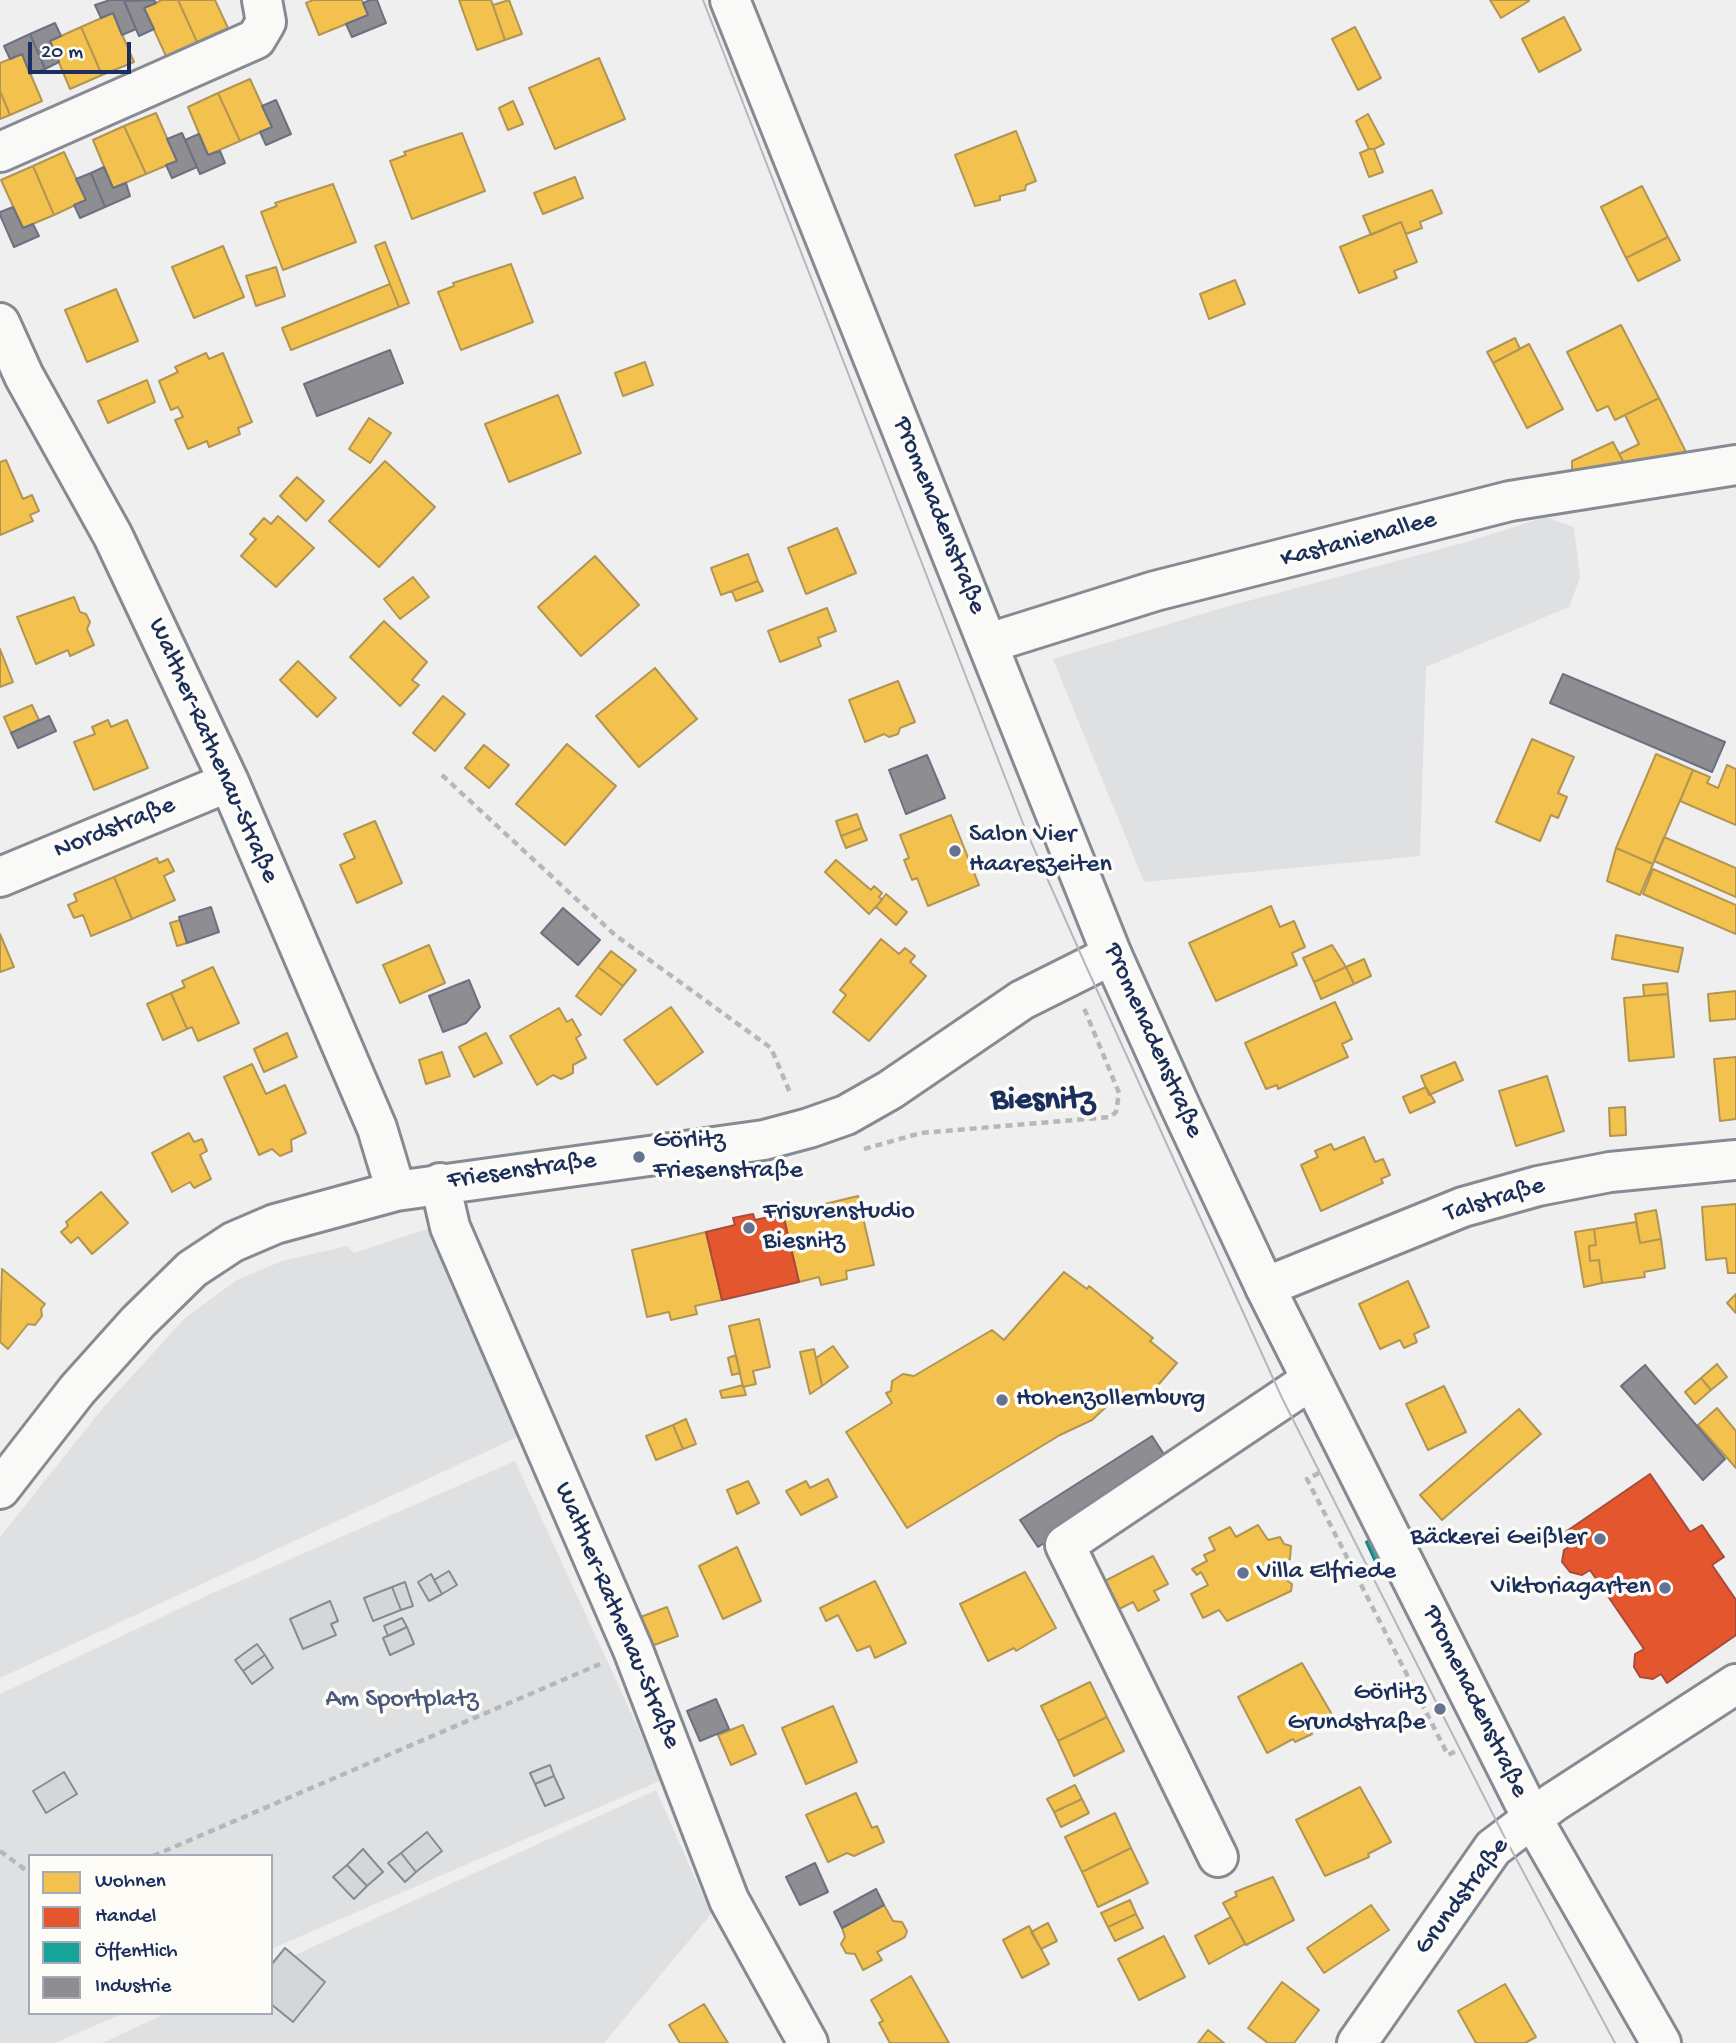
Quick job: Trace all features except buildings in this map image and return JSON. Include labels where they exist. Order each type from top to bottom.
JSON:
[{"type":"street","points":[[0,152],[256,39],[266,22],[262,0]]},
{"type":"street","name":"Promenadenstraße","points":[[730,0],[1112,954],[1265,1287],[1311,1380],[1532,1818],[1661,2043]]},
{"type":"street","name":"Walther-Rathenau-Straße","points":[[0,323],[12,382],[113,536],[229,782],[377,1128],[396,1191]]},
{"type":"street","name":"Kastanienallee","points":[[989,643],[1155,591],[1510,501],[1736,465]]},
{"type":"street","name":"Nordstraße","points":[[0,877],[229,782]]},
{"type":"street","name":"Friesenstraße","points":[[0,1489],[77,1390],[192,1269],[233,1242],[275,1224],[351,1200],[440,1183],[764,1140],[846,1115],[890,1090],[1022,1000],[1112,954]]},
{"type":"street","name":"Talstraße","points":[[1265,1287],[1463,1207],[1538,1186],[1611,1172],[1736,1160]]},
{"type":"street","name":"Walther-Rathenau-Straße","points":[[440,1183],[450,1227],[633,1650],[729,1900],[808,2043]]},
{"type":"street","points":[[1218,1857],[1065,1545],[1311,1380]]},
{"type":"street","name":"Grundstraße","points":[[1357,2043],[1493,1848],[1532,1818],[1736,1684]]},
{"type":"path","points":[[442,775],[615,935],[771,1048],[794,1104]]},
{"type":"path","points":[[846,1115],[862,1150],[921,1133],[1110,1117],[1116,1112],[1119,1093],[1070,974]]},
{"type":"path","points":[[1324,1510],[1441,1740]]},
{"type":"path","points":[[158,1854],[633,1650]]},
{"type":"path","points":[[0,1851],[28,1872]]},
{"type":"green space","points":[[1545,517],[1574,527],[1580,578],[1569,607],[1426,667],[1420,856],[1144,882],[1053,659],[1222,608],[1467,542]]},
{"type":"green space","points":[[433,1227],[522,1435],[0,1678],[0,1537],[102,1409],[185,1318],[237,1280],[282,1261],[347,1246],[354,1253]]},
{"type":"green space","name":"Am Sportplatz","points":[[515,1461],[662,1780],[273,1948],[273,1854],[28,1854],[28,2015],[119,2015],[55,2043],[0,2043],[0,1694],[208,1595]]},
{"type":"green space","points":[[656,1790],[711,1914],[604,2043],[102,2043],[163,2015],[273,2015],[273,1965]]},
{"type":"tram line","points":[[703,0],[1024,826],[1086,966],[1282,1398],[1505,1838],[1615,2043]]},
{"type":"place","name":"Salon Vier Haareszeiten","points":[[955,851]]},
{"type":"place","name":"Görlitz Friesenstraße","points":[[639,1157]]},
{"type":"place","name":"Frisurenstudio Biesnitz","points":[[749,1228]]},
{"type":"place","name":"Hohenzollernburg","points":[[1002,1400]]},
{"type":"place","name":"Bäckerei Geißler","points":[[1600,1539]]},
{"type":"place","name":"Villa Elfriede","points":[[1243,1573]]},
{"type":"place","name":"Viktoriagarten","points":[[1665,1588]]},
{"type":"place","name":"Görlitz Grundstraße","points":[[1440,1709]]},
{"type":"district","name":"Biesnitz","points":[[1043,1102]]}]
